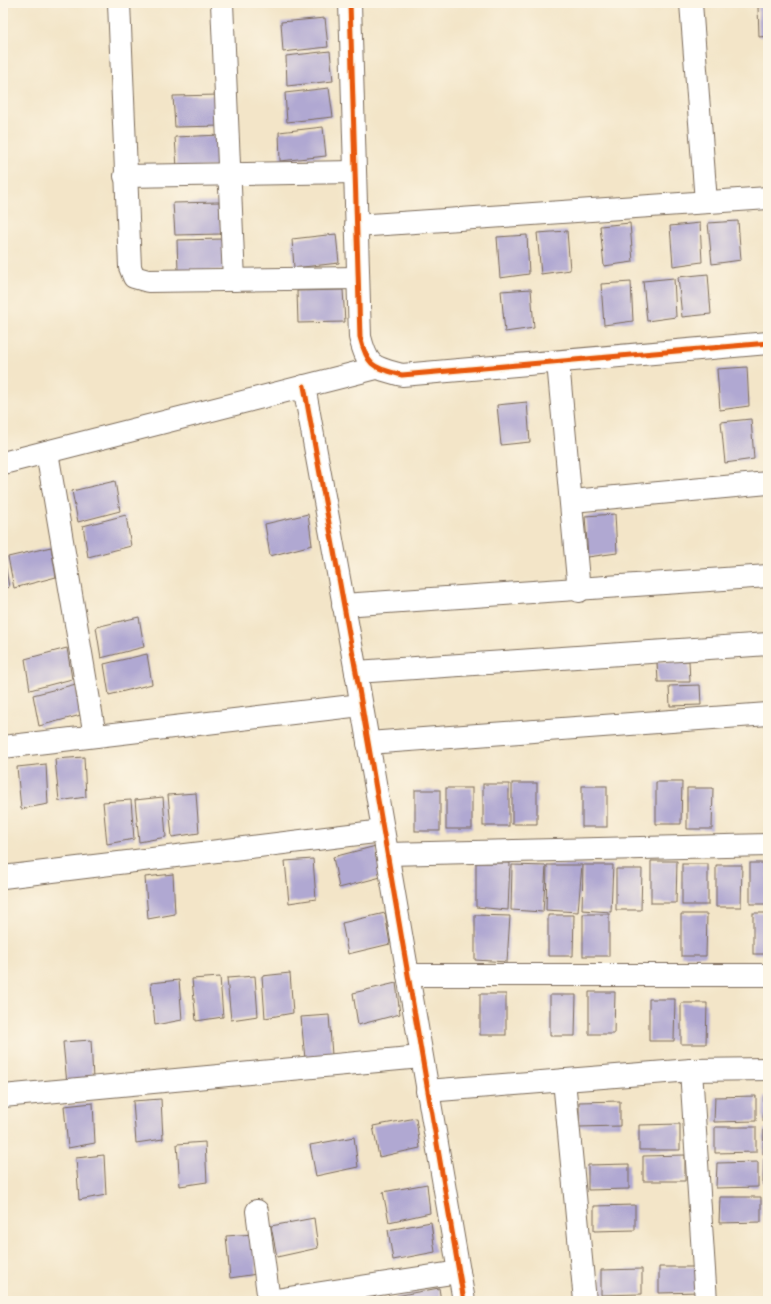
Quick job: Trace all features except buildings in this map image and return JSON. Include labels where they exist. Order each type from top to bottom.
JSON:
[{"type":"street","points":[[119,3],[125,176],[130,267],[134,277],[148,280],[358,278]]},
{"type":"street","points":[[222,3],[234,280]]},
{"type":"street","points":[[350,3],[360,337],[365,356],[376,368]]},
{"type":"street","points":[[691,3],[706,202]]},
{"type":"street","points":[[125,176],[355,172]]},
{"type":"street","points":[[356,226],[768,198]]},
{"type":"street","points":[[3,463],[376,368],[402,375],[768,342]]},
{"type":"street","points":[[558,362],[572,501],[579,591]]},
{"type":"street","points":[[304,386],[356,672],[464,1301]]},
{"type":"street","points":[[47,452],[95,736]]},
{"type":"street","points":[[572,501],[768,483]]},
{"type":"street","points":[[344,605],[579,591],[768,576]]},
{"type":"street","points":[[356,672],[768,644]]},
{"type":"street","points":[[3,747],[361,705]]},
{"type":"street","points":[[368,743],[768,714]]},
{"type":"street","points":[[3,877],[383,831]]},
{"type":"street","points":[[387,854],[768,845]]},
{"type":"street","points":[[408,975],[768,975]]},
{"type":"street","points":[[3,1096],[422,1057]]},
{"type":"street","points":[[427,1091],[691,1070],[768,1069]]},
{"type":"street","points":[[691,1070],[706,1301]]},
{"type":"street","points":[[564,1080],[586,1301]]},
{"type":"street","points":[[257,1211],[269,1301],[376,1293],[459,1272]]},
{"type":"cycle path","points":[[350,3],[360,337],[366,355],[373,365],[378,368],[402,375],[768,343]]},
{"type":"cycle path","points":[[304,386],[356,672],[464,1301]]}]
